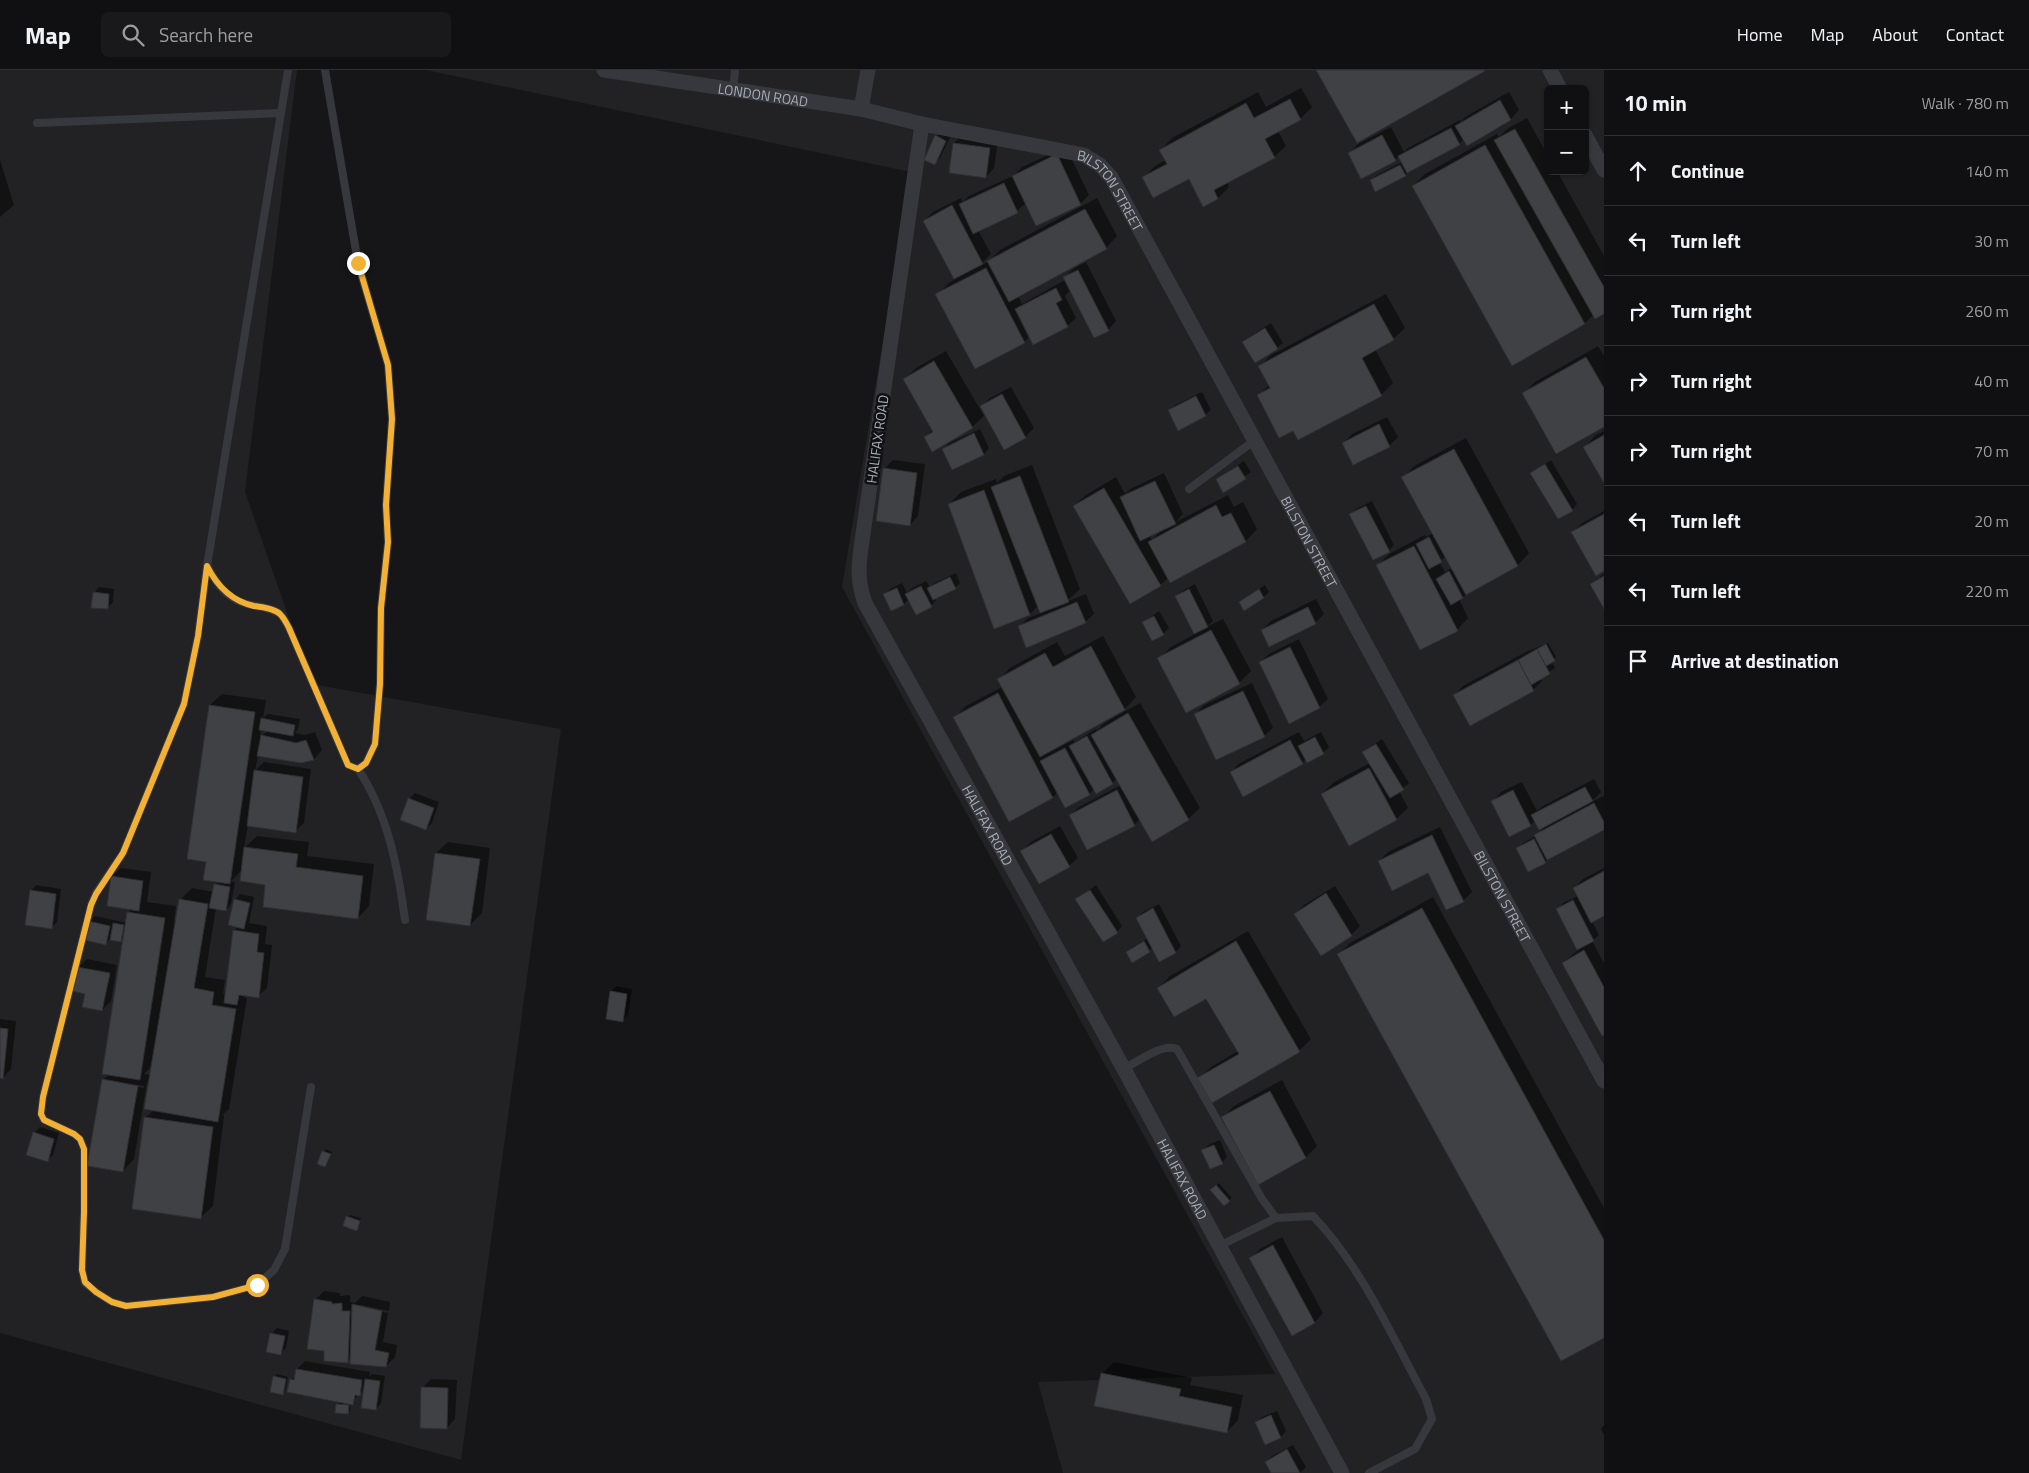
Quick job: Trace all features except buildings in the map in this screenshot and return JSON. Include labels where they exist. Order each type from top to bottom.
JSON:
[{"type":"street","name":"LONDON ROAD","points":[[604,70],[861,109],[922,124]]},
{"type":"street","points":[[861,109],[868,70]]},
{"type":"street","points":[[1550,70],[1558,85]]},
{"type":"street","name":"BILSTON STREET","points":[[922,124],[1084,155],[1100,165],[1111,177],[1604,1081]]},
{"type":"street","name":"HALIFAX ROAD","points":[[922,124],[858,568],[859,586],[865,603],[1124,1069],[1342,1473]]},
{"type":"street","points":[[1589,142],[1604,170]]},
{"type":"lane","points":[[288,70],[207,566],[198,636],[184,704],[123,853],[96,894],[91,905],[43,1097],[41,1114],[44,1120],[74,1134],[80,1139],[84,1149],[82,1270],[85,1282],[112,1302],[126,1306],[213,1297],[257,1285],[274,1270],[285,1249],[311,1087]]},
{"type":"lane","points":[[325,70],[358,263],[388,365],[392,419],[386,505],[388,542],[381,608],[380,684],[375,744],[366,763],[358,769]]},
{"type":"lane","points":[[733,90],[735,70]]},
{"type":"lane","points":[[37,123],[281,113]]},
{"type":"lane","points":[[1189,489],[1254,440]]},
{"type":"lane","points":[[207,566],[216,583],[230,595],[245,604],[280,614],[289,628],[322,701],[340,749],[348,765],[358,769],[366,780],[381,812],[399,874],[405,920]]},
{"type":"lane","points":[[1124,1069],[1163,1048],[1170,1046],[1177,1049],[1262,1199],[1276,1218]]},
{"type":"lane","points":[[1219,1246],[1276,1218],[1313,1216],[1333,1237],[1358,1275],[1426,1398],[1432,1418],[1415,1450],[1369,1473]]},
{"type":"shaded area","points":[[0,70],[297,70],[245,492],[312,684],[561,729],[461,1460],[0,1333]]},
{"type":"shaded area","points":[[426,70],[1604,70],[1604,1473],[1063,1473],[1038,1382],[1275,1374],[842,587],[911,172]]},
{"type":"route","points":[[257,1285],[213,1297],[126,1306],[112,1302],[96,1292],[85,1282],[82,1270],[84,1149],[80,1139],[74,1134],[44,1120],[41,1114],[43,1097],[91,905],[96,894],[123,853],[184,704],[198,636],[207,566],[216,583],[230,595],[245,604],[280,614],[289,628],[326,710],[348,765],[358,769],[366,763],[375,744],[380,684],[381,608],[388,542],[386,505],[392,419],[388,365],[358,263]]}]
